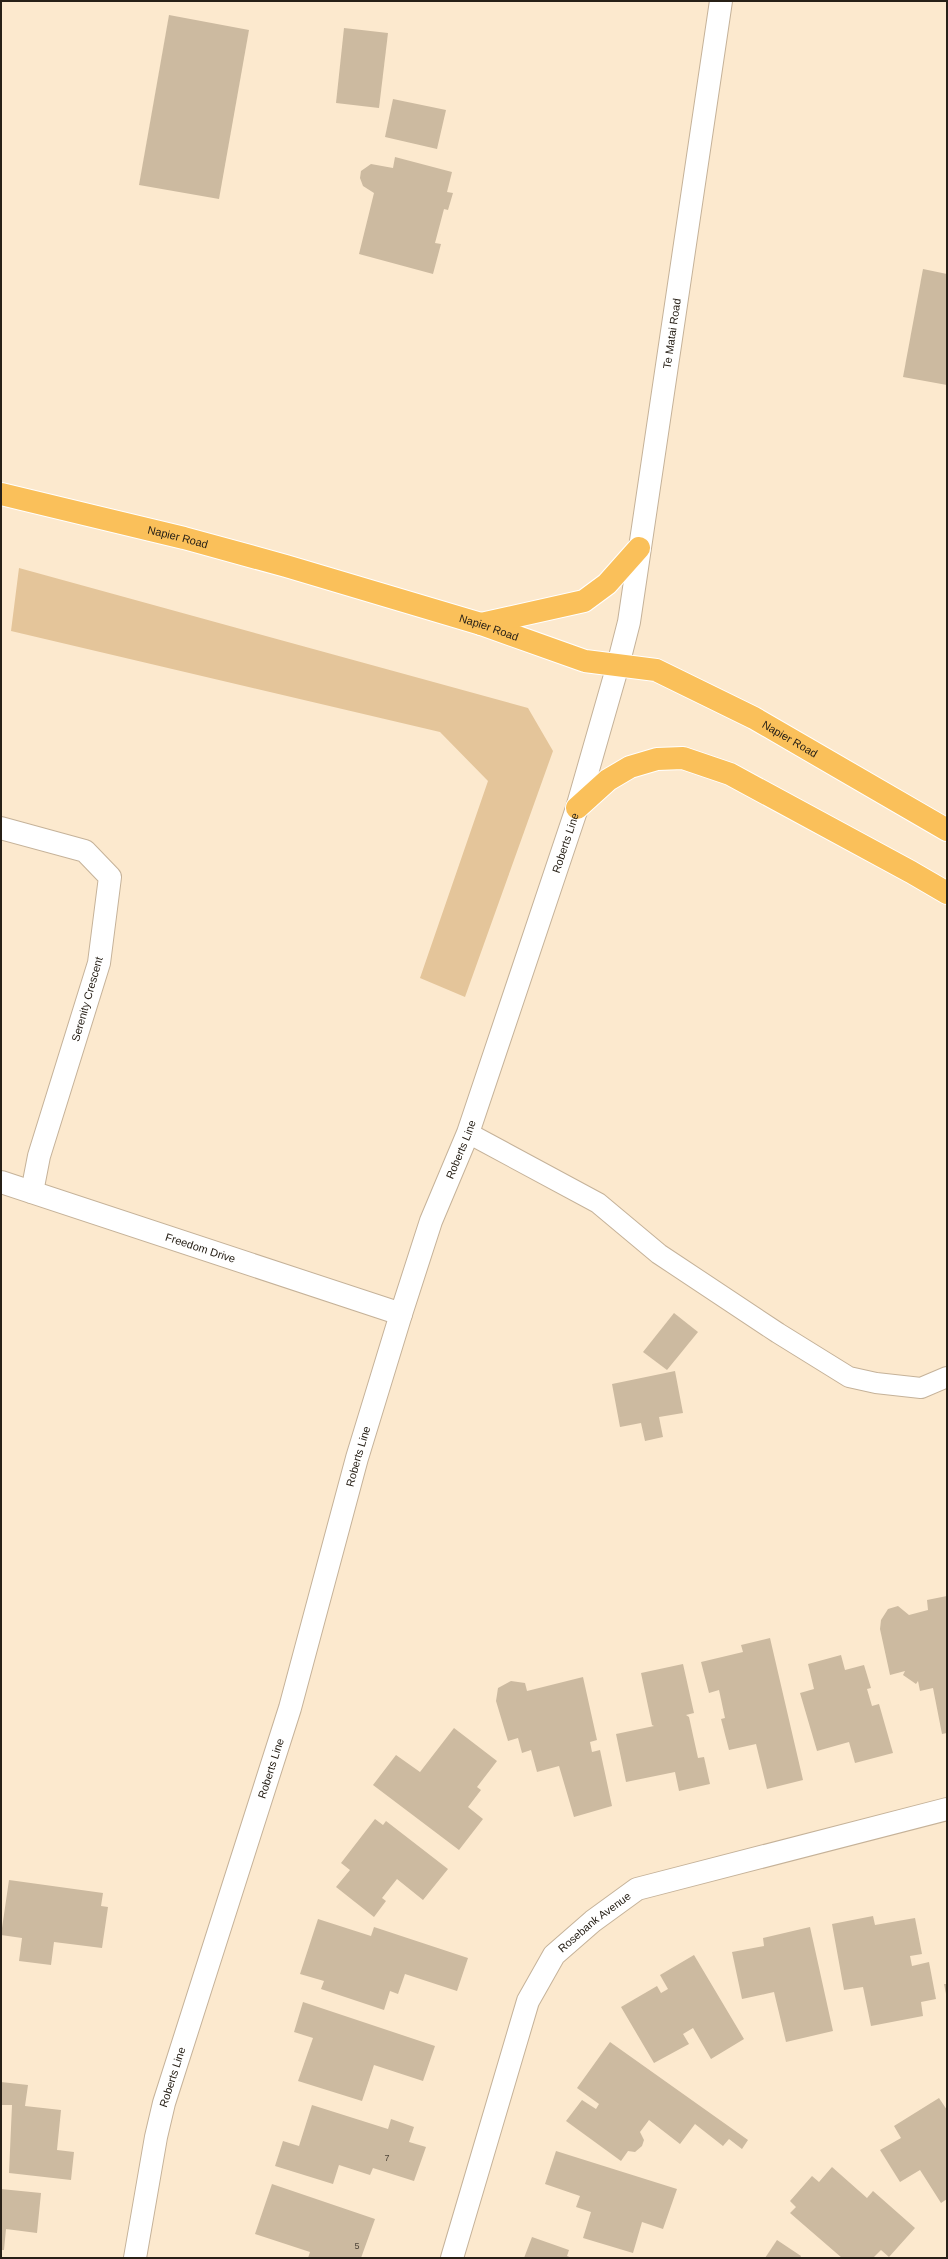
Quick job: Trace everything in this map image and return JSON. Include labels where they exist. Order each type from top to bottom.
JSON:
[{"type":"highway","name":"Napier Road","points":[[1,494],[184,538],[481,624],[585,661],[656,670],[754,718],[947,830]]},
{"type":"highway","points":[[481,624],[584,601],[607,584],[639,548]]},
{"type":"highway","points":[[576,808],[608,780],[630,767],[657,759],[683,758],[730,774],[904,868],[947,894]]},
{"type":"street","name":"Te Matai Road","points":[[618,665],[629,622],[721,1]]},
{"type":"street","name":"Roberts Line","points":[[135,2258],[156,2137],[164,2103],[290,1708],[357,1458],[431,1222],[468,1133],[576,808],[618,665]]},
{"type":"street","name":"Serenity Crescent","points":[[1,828],[85,851],[110,877],[99,963],[39,1156],[32,1192]]},
{"type":"street","name":"Freedom Drive","points":[[1,1182],[401,1314]]},
{"type":"street","name":"Rosebank Avenue","points":[[452,2258],[528,2001],[554,1955],[593,1921],[637,1890],[947,1809]]},
{"type":"lane","points":[[468,1133],[598,1203],[659,1254],[778,1333],[849,1377],[876,1383],[921,1388],[947,1377]]},
{"type":"shaded area","points":[[19,568],[528,708],[553,751],[465,997],[420,978],[488,781],[440,732],[11,631]]},
{"type":"building","points":[[169,15],[249,30],[219,199],[139,185]]},
{"type":"building","points":[[344,28],[388,33],[379,108],[336,103]]},
{"type":"building","points":[[393,99],[446,110],[437,149],[385,137]]},
{"type":"building","points":[[395,157],[452,172],[447,192],[453,193],[448,210],[444,209],[435,243],[441,244],[433,274],[359,254],[374,193],[363,186],[360,178],[361,171],[371,164],[393,168]]},
{"type":"building","points":[[923,269],[947,274],[947,385],[903,377]]},
{"type":"building","points":[[674,1313],[698,1332],[667,1370],[643,1352]]},
{"type":"building","points":[[675,1371],[683,1413],[659,1417],[663,1437],[645,1441],[641,1423],[620,1427],[612,1384]]},
{"type":"building","points":[[947,1596],[947,1733],[942,1734],[933,1688],[920,1691],[918,1681],[916,1684],[903,1675],[905,1671],[890,1675],[880,1629],[881,1620],[888,1609],[898,1606],[909,1615],[928,1610],[927,1600]]},
{"type":"building","points":[[770,1638],[803,1780],[767,1789],[756,1744],[729,1750],[721,1719],[725,1718],[719,1690],[709,1693],[701,1662],[743,1652],[741,1645]]},
{"type":"building","points":[[841,1655],[845,1670],[864,1665],[871,1688],[867,1689],[872,1706],[879,1704],[893,1753],[855,1763],[849,1742],[817,1751],[800,1693],[814,1689],[808,1664]]},
{"type":"building","points":[[683,1664],[694,1713],[686,1715],[689,1717],[698,1758],[704,1757],[710,1784],[679,1791],[675,1772],[626,1782],[616,1734],[654,1726],[652,1725],[641,1673]]},
{"type":"building","points":[[583,1677],[597,1740],[590,1742],[592,1752],[600,1750],[612,1806],[574,1817],[559,1766],[537,1772],[531,1750],[522,1753],[518,1738],[508,1741],[496,1701],[498,1688],[511,1681],[525,1683],[527,1691]]},
{"type":"building","points":[[454,1728],[497,1761],[477,1787],[481,1790],[468,1807],[483,1819],[459,1850],[373,1785],[396,1755],[420,1772]]},
{"type":"building","points":[[375,1819],[383,1825],[386,1821],[448,1869],[423,1900],[397,1879],[382,1898],[386,1901],[374,1917],[336,1887],[350,1870],[341,1863]]},
{"type":"building","points":[[9,1880],[103,1893],[101,1906],[108,1907],[102,1948],[54,1942],[51,1965],[19,1961],[22,1938],[1,1935]]},
{"type":"building","points":[[873,1916],[875,1925],[915,1918],[922,1954],[910,1956],[912,1966],[929,1962],[936,1999],[921,2002],[923,2016],[871,2026],[863,1987],[844,1990],[832,1924]]},
{"type":"building","points":[[318,1919],[371,1936],[374,1927],[468,1958],[457,1991],[405,1974],[398,1994],[390,1991],[384,2010],[321,1989],[324,1981],[300,1974]]},
{"type":"building","points":[[810,1927],[833,2031],[786,2042],[774,1992],[742,1999],[732,1952],[764,1946],[763,1938]]},
{"type":"building","points":[[694,1955],[744,2039],[711,2059],[693,2028],[683,2034],[689,2044],[654,2063],[621,2007],[657,1986],[661,1993],[668,1989],[660,1975]]},
{"type":"building","points":[[944,1984],[947,1984],[947,1994],[946,1994]]},
{"type":"building","points":[[303,2002],[435,2046],[423,2081],[374,2065],[362,2101],[298,2081],[313,2038],[294,2032]]},
{"type":"building","points":[[610,2042],[748,2140],[742,2149],[729,2139],[723,2146],[695,2124],[680,2144],[649,2120],[640,2132],[644,2140],[642,2146],[635,2152],[628,2151],[621,2161],[566,2121],[582,2100],[596,2109],[599,2104],[577,2088]]},
{"type":"building","points":[[1,2082],[28,2085],[25,2106],[61,2110],[57,2150],[74,2152],[71,2180],[9,2173],[12,2105],[1,2105]]},
{"type":"building","points":[[939,2098],[947,2110],[947,2199],[941,2203],[920,2170],[900,2182],[880,2150],[901,2138],[894,2126]]},
{"type":"building","points":[[312,2105],[388,2129],[391,2119],[414,2127],[409,2142],[426,2147],[414,2181],[373,2168],[370,2175],[339,2165],[333,2184],[275,2166],[283,2141],[299,2146]]},
{"type":"building","points":[[556,2151],[677,2189],[663,2229],[642,2222],[633,2253],[583,2238],[591,2212],[576,2207],[580,2196],[545,2184]]},
{"type":"building","points":[[832,2167],[867,2198],[873,2191],[915,2228],[889,2257],[881,2250],[873,2258],[842,2258],[790,2213],[796,2207],[790,2201],[812,2176],[819,2182]]},
{"type":"building","points":[[272,2184],[375,2219],[361,2258],[308,2258],[310,2252],[255,2234]]},
{"type":"building","points":[[1,2189],[41,2193],[37,2233],[6,2229],[4,2250],[1,2250]]},
{"type":"building","points":[[532,2237],[569,2250],[567,2256],[572,2258],[524,2258]]},
{"type":"building","points":[[777,2240],[801,2256],[800,2258],[765,2258]]}]
